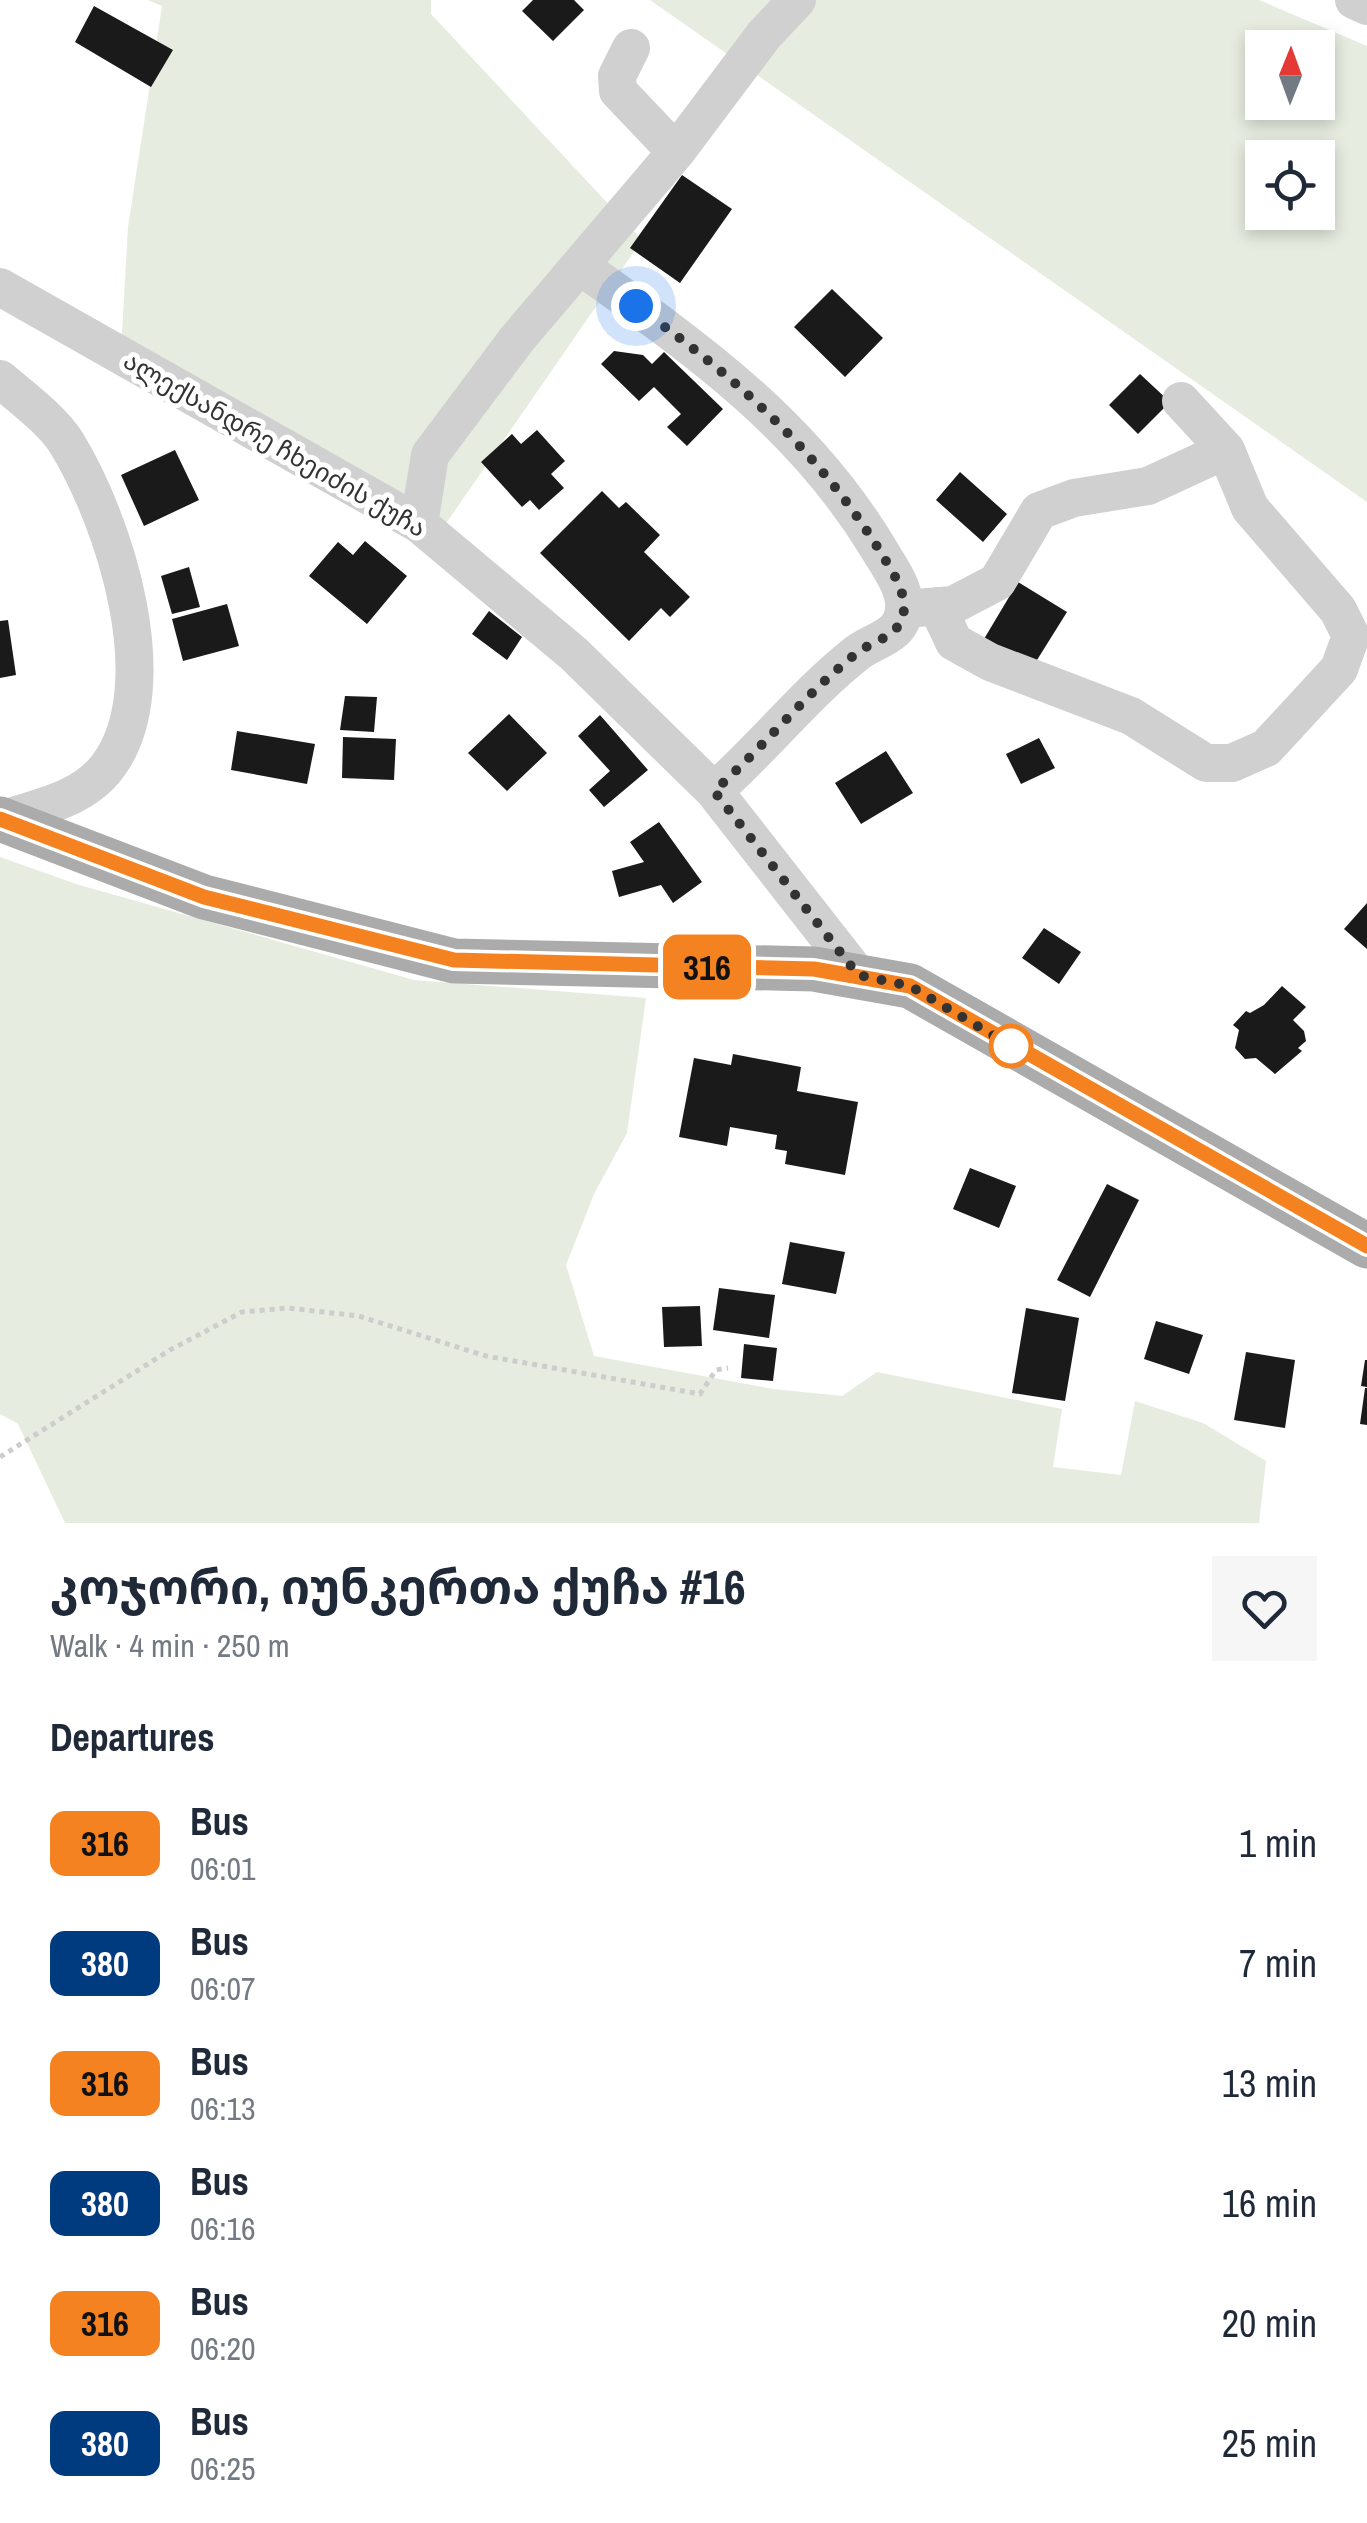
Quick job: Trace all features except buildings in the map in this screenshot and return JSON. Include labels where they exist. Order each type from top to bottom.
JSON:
[{"type":"main road","points":[[1,819],[204,897],[454,960],[814,969],[910,986],[1258,1188],[1367,1246]]},
{"type":"street","points":[[419,524],[430,455],[676,152],[764,35],[797,0]]},
{"type":"street","points":[[1354,0],[1367,6]]},
{"type":"street","points":[[630,48],[617,76],[618,91],[676,152]]},
{"type":"street","points":[[580,266],[719,366],[789,430],[863,524],[896,579],[954,642],[990,662],[1132,716],[1206,764],[1232,764],[1266,748],[1339,669],[1351,636],[1338,610],[1250,508],[1226,450],[1182,401]]},
{"type":"street","name":"ალექსანდრე ჩხეიძის ქუჩა","points":[[0,286],[419,524],[574,654],[714,791],[858,975]]},
{"type":"street","points":[[0,378],[64,439],[94,499],[136,640],[138,685],[134,713],[107,768],[78,794],[1,819]]},
{"type":"street","points":[[714,791],[860,650],[893,634],[921,607],[953,605],[997,582],[1038,511],[1074,498],[1148,486],[1226,450]]},
{"type":"path","points":[[0,1457],[170,1350],[242,1312],[288,1308],[360,1316],[486,1356],[700,1394],[716,1370],[728,1368]]},
{"type":"shaded area","points":[[148,0],[431,0],[431,14],[642,240],[438,535],[121,350],[128,227],[162,6]]},
{"type":"shaded area","points":[[650,0],[1259,0],[1329,30],[1245,30],[1245,120],[1335,120],[1335,32],[1367,46],[1367,502]]},
{"type":"shaded area","points":[[0,857],[76,884],[414,980],[646,998],[627,1133],[594,1194],[566,1265],[594,1356],[773,1389],[842,1396],[877,1372],[1062,1409],[1053,1467],[1121,1475],[1135,1401],[1203,1423],[1266,1461],[1259,1523],[65,1523],[18,1424],[0,1414]]},
{"type":"bus line","name":"316","points":[[0,819],[204,897],[454,960],[814,969],[910,986],[1112,1105],[1367,1246]]},
{"type":"route","points":[[636,306],[719,366],[789,430],[863,524],[896,579],[904,609],[893,634],[860,650],[714,791],[858,975],[910,986],[1011,1046]]}]
